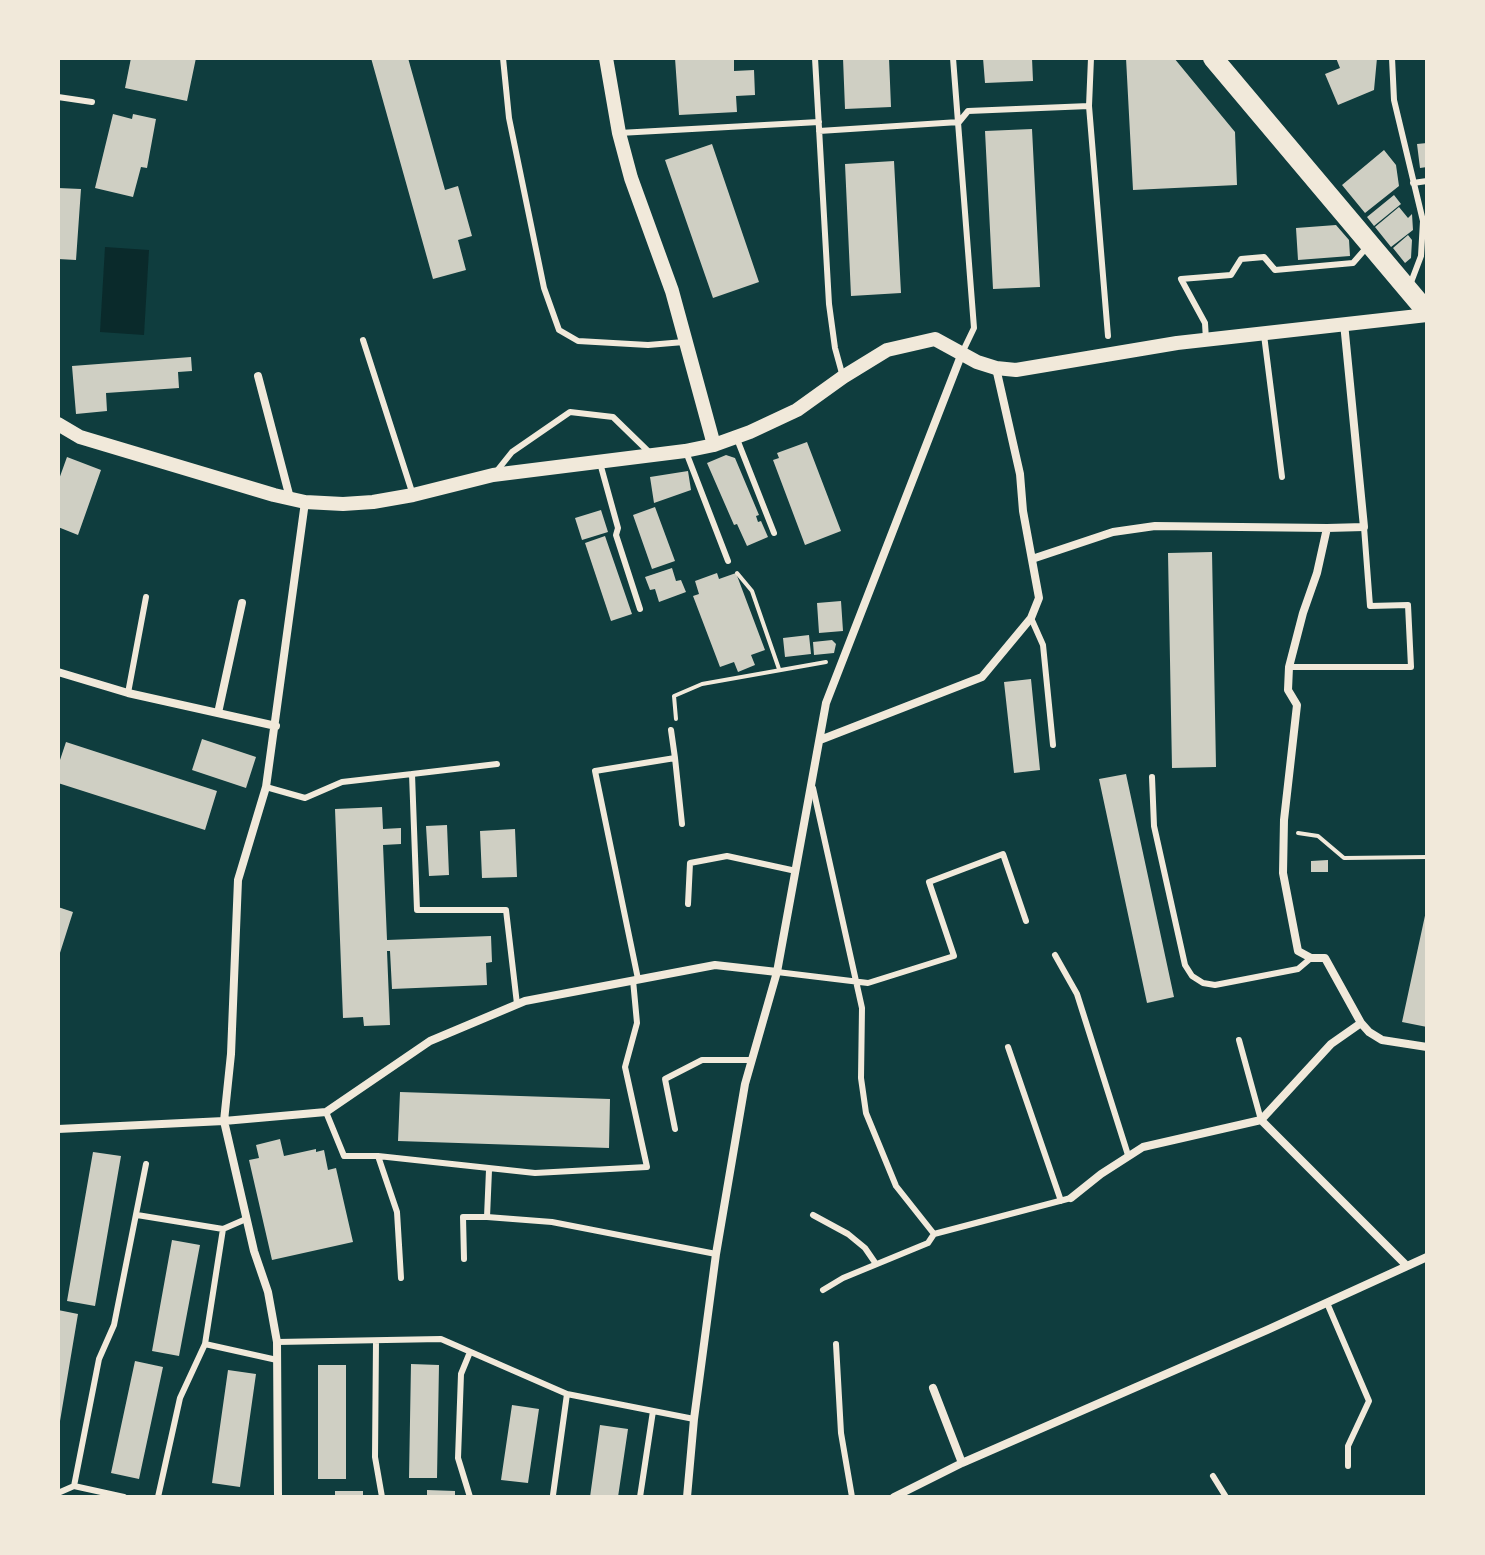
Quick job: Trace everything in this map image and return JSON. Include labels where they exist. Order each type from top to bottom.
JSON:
[{"type":"main road","points":[[1213,58],[1427,313]]},
{"type":"street","points":[[606,58],[619,133],[687,341],[714,445]]},
{"type":"street","points":[[58,424],[80,437],[145,458],[297,500],[343,504],[413,495],[493,475],[714,445],[737,438],[797,410],[879,355],[901,346],[935,339],[996,368],[1016,370],[1206,340],[1427,313]]},
{"type":"street","points":[[1032,559],[1113,532],[1155,526],[1364,527],[1344,323]]},
{"type":"street","points":[[687,1497],[716,1254],[745,1084],[777,972],[813,788],[826,703],[962,353]]},
{"type":"street","points":[[820,740],[982,677],[1031,618],[1039,598],[1023,511],[1020,474],[996,368]]},
{"type":"street","points":[[258,376],[297,500],[276,726],[266,787],[238,880],[231,1054],[224,1121],[254,1251],[268,1292],[277,1342],[278,1497]]},
{"type":"street","points":[[1327,528],[1289,667],[1288,690],[1297,705],[1284,820],[1283,873],[1298,951],[1311,958],[1325,958],[1361,1023],[1382,1040],[1427,1047]]},
{"type":"street","points":[[218,713],[242,603]]},
{"type":"street","points":[[58,672],[128,693],[276,726]]},
{"type":"street","points":[[58,1129],[224,1121],[326,1112],[430,1041],[517,1004],[715,965],[777,972]]},
{"type":"street","points":[[1071,1198],[1143,1147],[1261,1120],[1331,1044],[1361,1023]]},
{"type":"street","points":[[1261,1120],[1407,1266]]},
{"type":"street","points":[[894,1497],[962,1463],[1427,1257]]},
{"type":"street","points":[[933,1388],[962,1463]]},
{"type":"lane","points":[[503,58],[509,118],[544,288],[559,330],[578,341],[648,345],[687,341]]},
{"type":"lane","points":[[815,58],[829,304],[843,377]]},
{"type":"lane","points":[[953,58],[974,328],[962,353]]},
{"type":"lane","points":[[1091,58],[1089,106],[1108,336]]},
{"type":"lane","points":[[1392,58],[1394,100],[1423,221],[1424,256],[1408,289]]},
{"type":"lane","points":[[58,97],[92,102]]},
{"type":"lane","points":[[819,131],[959,122],[968,111],[1089,106]]},
{"type":"lane","points":[[619,133],[819,122]]},
{"type":"lane","points":[[1413,183],[1427,181]]},
{"type":"lane","points":[[1206,340],[1205,323],[1181,279],[1231,275],[1241,259],[1264,257],[1275,270],[1353,263],[1370,244]]},
{"type":"lane","points":[[1264,335],[1282,477]]},
{"type":"lane","points":[[363,340],[413,495]]},
{"type":"lane","points":[[493,475],[512,452],[570,412],[613,417],[651,455]]},
{"type":"lane","points":[[737,438],[774,533]]},
{"type":"lane","points":[[685,451],[728,561]]},
{"type":"lane","points":[[599,461],[618,528],[616,535],[640,609]]},
{"type":"lane","points":[[1289,667],[1411,667],[1408,605],[1370,606],[1364,527]]},
{"type":"lane","points":[[128,693],[146,597]]},
{"type":"lane","points":[[1031,618],[1043,645],[1053,745]]},
{"type":"lane","points":[[671,730],[682,824]]},
{"type":"lane","points":[[326,1112],[344,1156],[378,1156],[535,1173],[647,1167],[625,1067],[637,1023],[636,980],[595,771],[675,758]]},
{"type":"lane","points":[[266,787],[305,798],[342,782],[497,764]]},
{"type":"lane","points":[[412,774],[417,910],[506,910],[517,1004]]},
{"type":"lane","points":[[1152,777],[1154,826],[1185,965],[1192,976],[1203,983],[1215,985],[1298,969],[1311,958]]},
{"type":"lane","points":[[813,788],[862,1008],[861,1078],[866,1113],[896,1186],[934,1234]]},
{"type":"lane","points":[[777,972],[868,983],[954,956],[929,882],[1003,854],[1026,921]]},
{"type":"lane","points":[[688,904],[690,863],[727,856],[796,871]]},
{"type":"lane","points":[[1055,955],[1077,994],[1128,1155]]},
{"type":"lane","points":[[1239,1040],[1261,1120]]},
{"type":"lane","points":[[1008,1047],[1061,1201]]},
{"type":"lane","points":[[675,1129],[665,1079],[702,1060],[752,1060]]},
{"type":"lane","points":[[378,1156],[397,1212],[401,1278]]},
{"type":"lane","points":[[74,1486],[99,1359],[114,1325],[146,1164]]},
{"type":"lane","points":[[487,1217],[489,1170]]},
{"type":"lane","points":[[823,1290],[843,1278],[928,1243],[934,1234],[1071,1198]]},
{"type":"lane","points":[[137,1215],[223,1229],[246,1219]]},
{"type":"lane","points":[[813,1215],[848,1234],[865,1248],[876,1264]]},
{"type":"lane","points":[[464,1259],[463,1217],[552,1222],[716,1254]]},
{"type":"lane","points":[[158,1497],[180,1398],[205,1344],[223,1229]]},
{"type":"lane","points":[[1327,1303],[1369,1401],[1348,1446],[1348,1466]]},
{"type":"lane","points":[[277,1342],[441,1339],[567,1394],[694,1419]]},
{"type":"lane","points":[[376,1341],[375,1457],[382,1497]]},
{"type":"lane","points":[[205,1344],[277,1360]]},
{"type":"lane","points":[[836,1344],[841,1433],[852,1497]]},
{"type":"lane","points":[[470,1352],[461,1374],[458,1458],[470,1497]]},
{"type":"lane","points":[[553,1495],[567,1394]]},
{"type":"lane","points":[[640,1497],[653,1411]]},
{"type":"lane","points":[[1213,1476],[1226,1497]]},
{"type":"lane","points":[[58,1493],[74,1486],[124,1497]]},
{"type":"path","points":[[728,561],[752,591],[779,669]]},
{"type":"path","points":[[671,730],[676,724],[674,696],[702,684],[844,659]]},
{"type":"path","points":[[1293,833],[1318,836],[1344,858],[1427,857]]},
{"type":"water","points":[[105,247],[149,250],[144,335],[100,332]]},
{"type":"building","points":[[131,58],[196,58],[187,101],[125,88]]},
{"type":"building","points":[[371,58],[408,58],[445,190],[458,186],[472,236],[458,240],[466,270],[433,279]]},
{"type":"building","points":[[675,58],[734,58],[734,71],[754,70],[755,95],[736,96],[737,112],[679,115]]},
{"type":"building","points":[[843,58],[889,58],[891,107],[845,109]]},
{"type":"building","points":[[983,58],[1032,58],[1033,81],[985,83]]},
{"type":"building","points":[[1126,58],[1174,58],[1235,132],[1237,185],[1133,190]]},
{"type":"building","points":[[1336,58],[1377,58],[1374,90],[1338,105],[1325,74],[1340,68]]},
{"type":"building","points":[[113,114],[132,119],[133,114],[156,119],[147,168],[141,167],[133,197],[95,188]]},
{"type":"building","points":[[1032,129],[1040,287],[993,289],[985,131]]},
{"type":"building","points":[[1427,143],[1427,167],[1420,168],[1417,144]]},
{"type":"building","points":[[712,144],[759,282],[713,298],[665,160]]},
{"type":"building","points":[[1384,150],[1396,165],[1399,186],[1365,213],[1342,185]]},
{"type":"building","points":[[894,161],[901,293],[851,296],[845,164]]},
{"type":"building","points":[[58,188],[81,189],[76,260],[58,259]]},
{"type":"building","points":[[1394,195],[1401,204],[1374,226],[1367,217]]},
{"type":"building","points":[[1399,207],[1408,218],[1412,214],[1413,230],[1391,247],[1375,227]]},
{"type":"building","points":[[1336,225],[1349,240],[1350,256],[1298,260],[1296,228]]},
{"type":"building","points":[[1408,235],[1412,240],[1411,258],[1405,263],[1393,248]]},
{"type":"building","points":[[191,357],[192,371],[178,372],[179,388],[106,393],[107,411],[76,414],[72,366]]},
{"type":"building","points":[[807,442],[841,531],[805,545],[773,460],[779,458],[777,453]]},
{"type":"building","points":[[726,455],[735,458],[759,515],[756,516],[758,522],[761,521],[768,537],[747,546],[737,524],[734,525],[707,463]]},
{"type":"building","points":[[67,457],[101,470],[78,535],[58,527],[58,482]]},
{"type":"building","points":[[688,471],[691,490],[654,503],[650,477]]},
{"type":"building","points":[[655,507],[675,561],[652,569],[633,515]]},
{"type":"building","points":[[601,510],[608,532],[582,540],[575,518]]},
{"type":"building","points":[[605,536],[632,614],[611,621],[585,543]]},
{"type":"building","points":[[1212,552],[1216,767],[1172,768],[1168,553]]},
{"type":"building","points":[[672,568],[676,581],[681,580],[686,592],[659,602],[655,589],[650,590],[645,577]]},
{"type":"building","points":[[717,573],[719,579],[736,573],[765,650],[751,655],[755,665],[738,672],[734,662],[720,667],[693,596],[699,594],[695,581]]},
{"type":"building","points":[[841,601],[843,631],[819,633],[817,603]]},
{"type":"building","points":[[809,635],[811,654],[785,657],[783,638]]},
{"type":"building","points":[[832,640],[836,644],[834,653],[814,655],[813,642]]},
{"type":"building","points":[[1031,679],[1040,770],[1014,773],[1004,682]]},
{"type":"building","points":[[202,739],[256,757],[246,788],[192,770]]},
{"type":"building","points":[[66,742],[217,791],[205,830],[58,783],[58,766]]},
{"type":"building","points":[[1126,774],[1174,997],[1147,1003],[1099,779]]},
{"type":"building","points":[[382,807],[383,829],[401,828],[401,844],[383,845],[387,940],[491,936],[492,962],[486,963],[487,985],[392,989],[390,951],[387,951],[390,1025],[364,1026],[363,1017],[343,1018],[335,809]]},
{"type":"building","points":[[447,825],[449,875],[429,876],[426,826]]},
{"type":"building","points":[[515,829],[517,877],[482,878],[480,831]]},
{"type":"building","points":[[1328,860],[1328,872],[1311,872],[1311,861]]},
{"type":"building","points":[[58,907],[73,912],[59,956],[58,956]]},
{"type":"building","points":[[1427,911],[1427,1027],[1402,1022]]},
{"type":"building","points":[[400,1092],[610,1099],[609,1148],[398,1141]]},
{"type":"building","points":[[280,1139],[284,1156],[324,1150],[328,1170],[336,1168],[353,1242],[272,1260],[249,1160],[259,1158],[256,1145]]},
{"type":"building","points":[[93,1152],[121,1156],[95,1306],[67,1301]]},
{"type":"building","points":[[172,1240],[200,1245],[179,1356],[152,1351]]},
{"type":"building","points":[[58,1310],[78,1314],[60,1421],[58,1421]]},
{"type":"building","points":[[135,1361],[163,1367],[139,1479],[111,1473]]},
{"type":"building","points":[[411,1364],[439,1365],[437,1478],[409,1478]]},
{"type":"building","points":[[318,1365],[346,1365],[346,1479],[318,1479]]},
{"type":"building","points":[[228,1370],[256,1374],[240,1487],[212,1483]]},
{"type":"building","points":[[512,1405],[539,1409],[528,1483],[501,1480]]},
{"type":"building","points":[[600,1425],[628,1429],[618,1497],[590,1497]]},
{"type":"building","points":[[427,1490],[455,1491],[455,1497],[427,1497]]},
{"type":"building","points":[[335,1491],[363,1491],[363,1497],[335,1497]]}]
